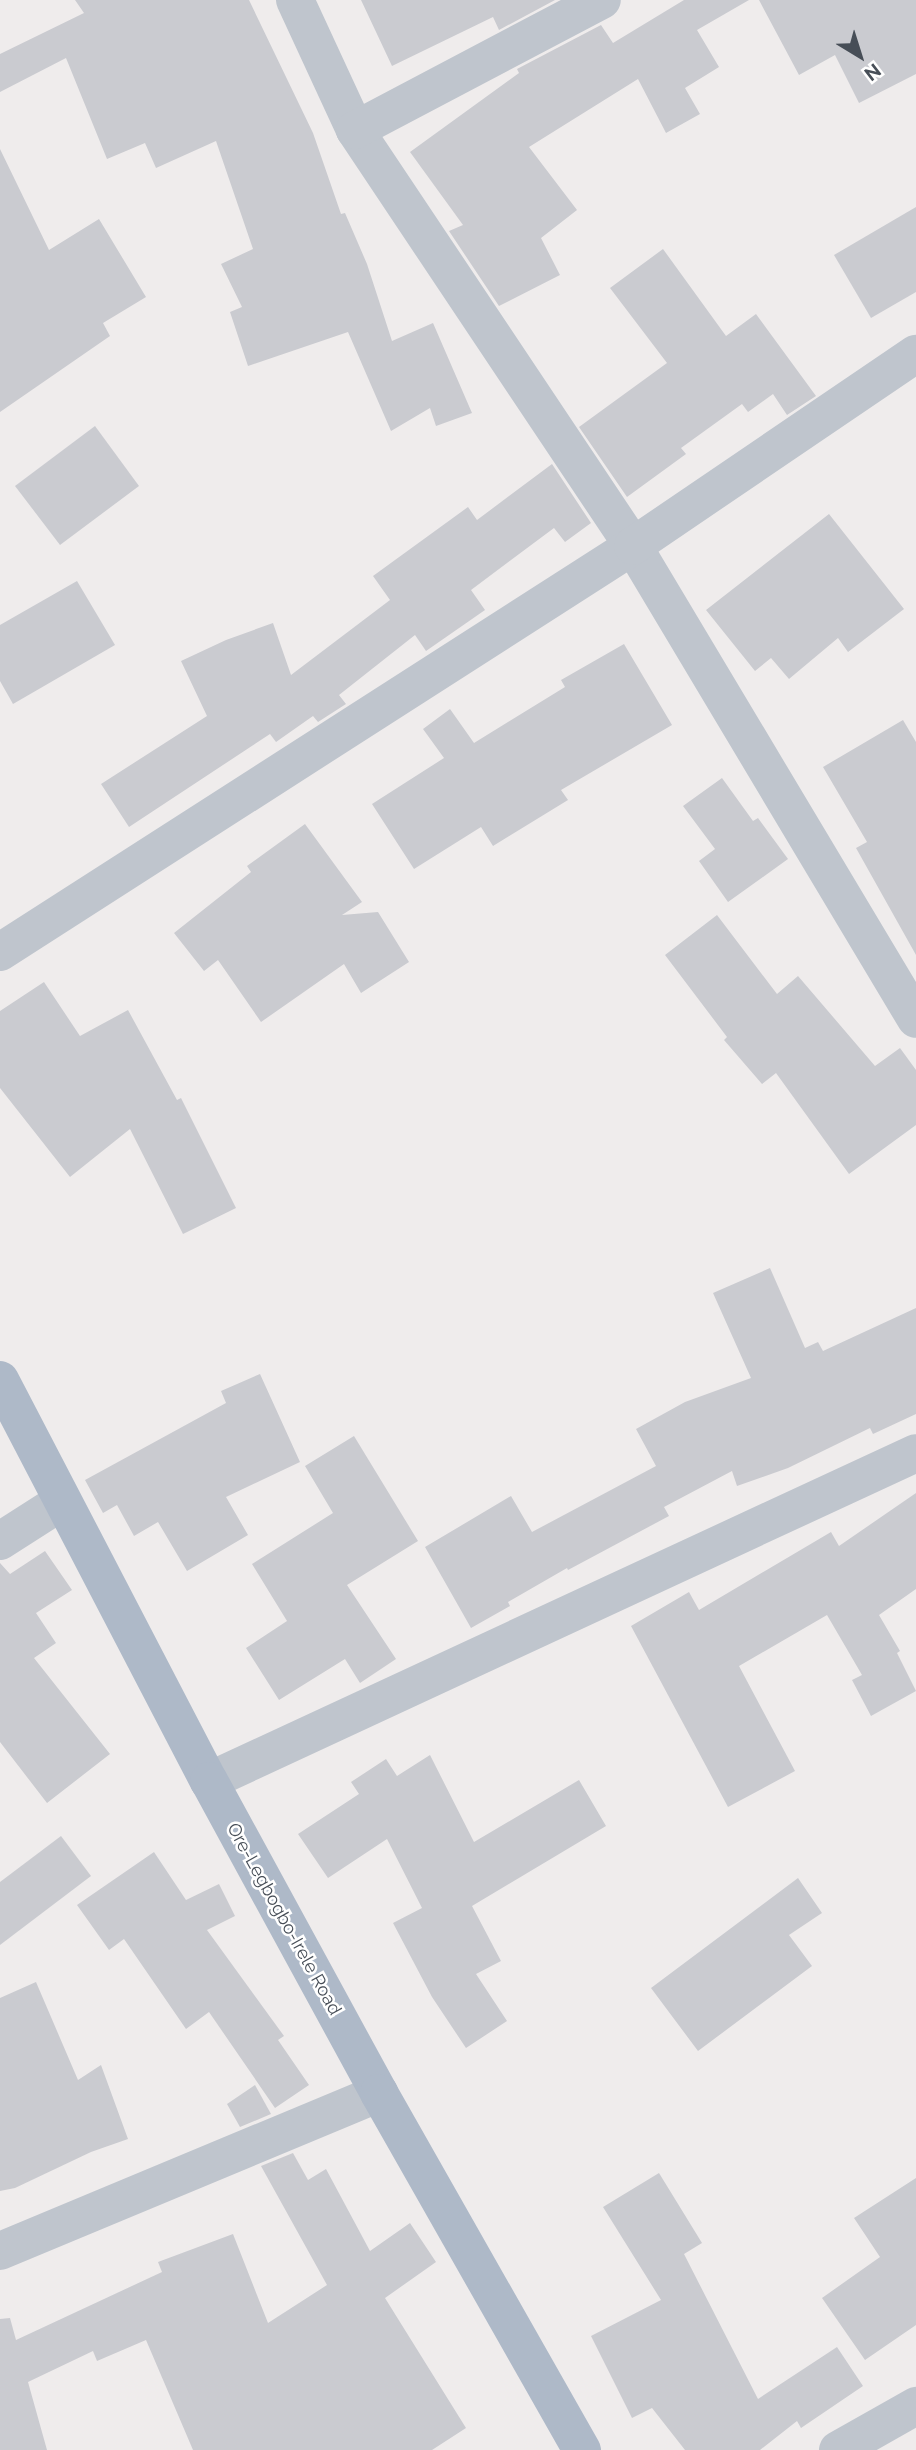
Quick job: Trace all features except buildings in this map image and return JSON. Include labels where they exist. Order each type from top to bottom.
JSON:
[{"type":"main road","name":"Ore-Legbogbo-Irele Road","points":[[0,1380],[61,1502],[209,1781],[379,2093],[583,2450]]},
{"type":"street","points":[[295,0],[355,130],[633,546],[912,1003]]},
{"type":"street","points":[[355,130],[602,0]]},
{"type":"street","points":[[0,952],[633,546],[916,354]]},
{"type":"street","points":[[209,1781],[916,1452]]},
{"type":"street","points":[[0,1541],[61,1502]]},
{"type":"street","points":[[0,2251],[379,2093]]},
{"type":"street","points":[[838,2450],[916,2406]]}]
